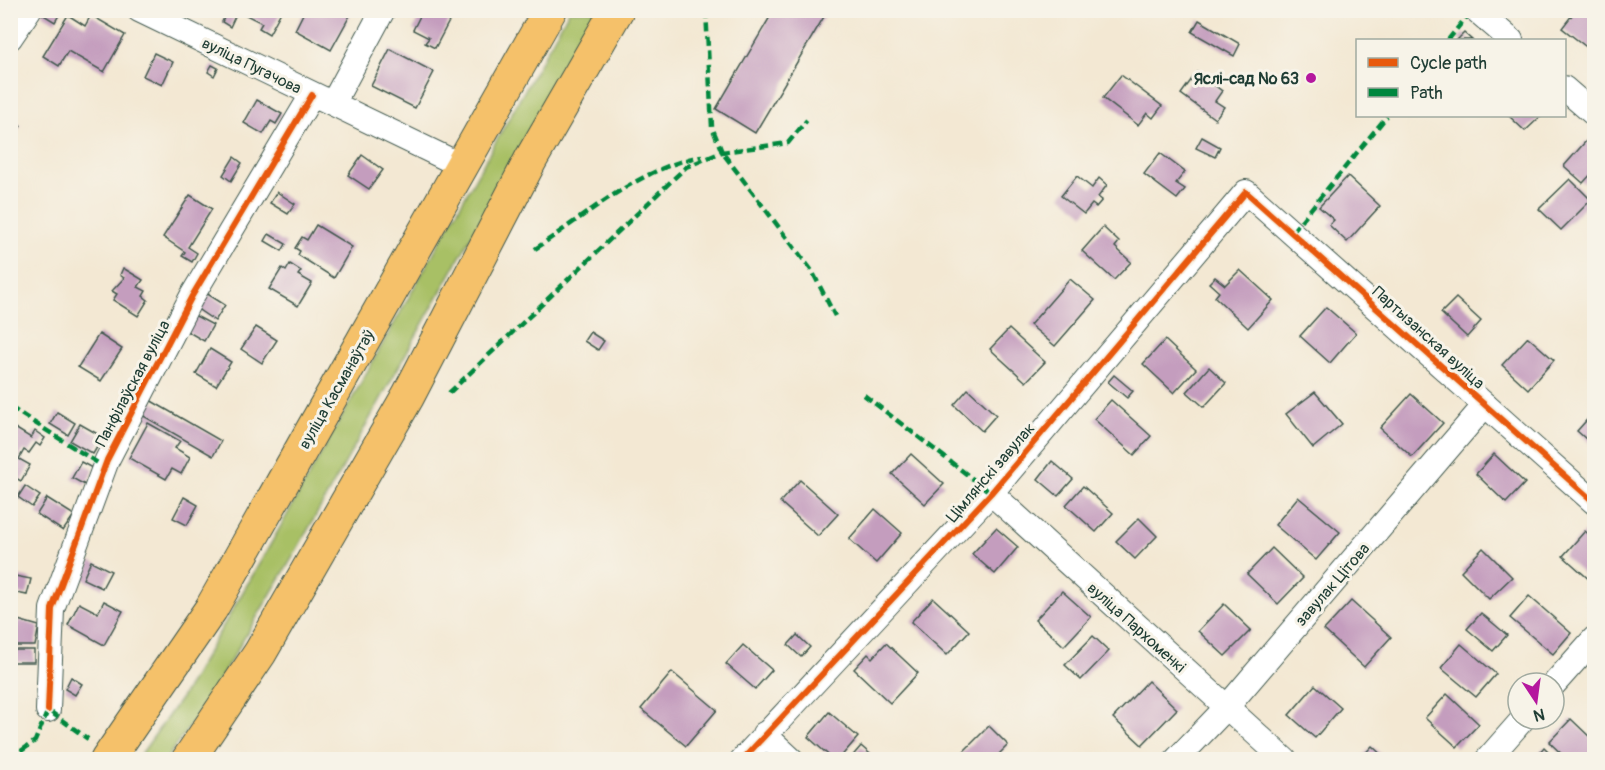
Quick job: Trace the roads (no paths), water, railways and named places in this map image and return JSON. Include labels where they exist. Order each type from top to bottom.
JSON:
[{"type":"main road","name":"вуліца Касманаўтаў","points":[[107,759],[211,609],[550,10]]},
{"type":"main road","points":[[188,759],[260,652],[408,396],[531,159],[617,10]]},
{"type":"street","points":[[10,38],[28,10]]},
{"type":"street","name":"вуліца Пугачова","points":[[139,10],[462,166]]},
{"type":"street","name":"Панфілаўская вуліца","points":[[48,710],[52,609],[106,460],[192,297],[384,10]]},
{"type":"street","points":[[1476,10],[1510,39]]},
{"type":"street","points":[[1566,90],[1594,114]]},
{"type":"street","name":"Партызанская вуліца","points":[[1246,192],[1594,502]]},
{"type":"street","name":"Цімлянскі завулак","points":[[742,759],[991,494],[1246,192]]},
{"type":"street","name":"завулак Цітова","points":[[1176,759],[1226,708],[1485,405]]},
{"type":"street","name":"вуліца Пархоменкі","points":[[991,494],[1285,759]]},
{"type":"street","points":[[1566,671],[1594,639]]},
{"type":"street","points":[[1486,759],[1512,731]]},
{"type":"street","points":[[764,734],[792,759]]},
{"type":"place","name":"Яслі-сад № 63","points":[[1311,78]]}]
